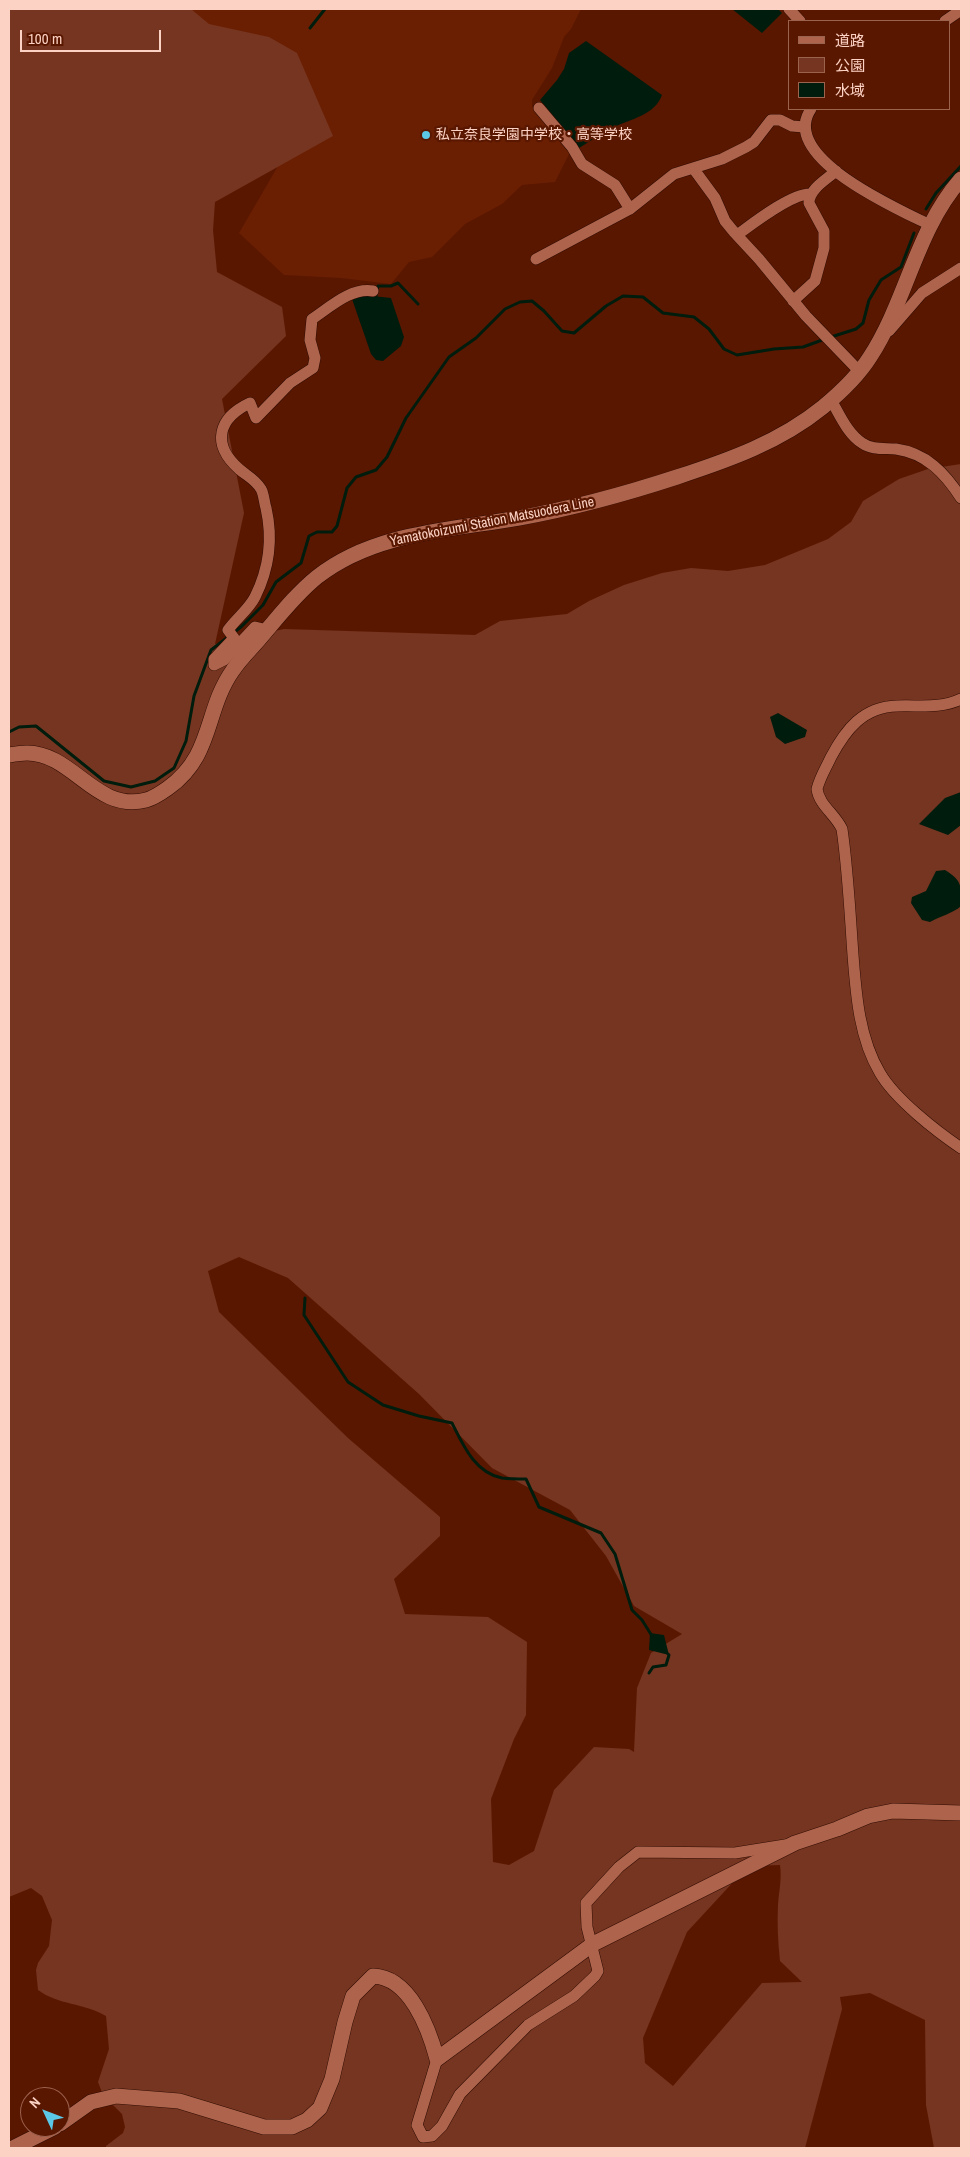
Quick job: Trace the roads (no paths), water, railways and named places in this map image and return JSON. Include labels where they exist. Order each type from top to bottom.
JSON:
[{"type":"main road","name":"Yamatokoizumi Station Matsuodera Line","points":[[9,755],[29,752],[48,757],[64,766],[96,790],[120,800],[136,802],[159,794],[182,776],[197,758],[224,686],[234,669],[289,604],[316,579],[358,552],[413,535],[572,508],[619,496],[713,466],[773,441],[798,426],[831,400],[859,371],[877,346],[930,225],[947,196],[961,179]]},
{"type":"main road","points":[[70,2117],[91,2102],[116,2096],[179,2101],[264,2126],[292,2127],[307,2120],[320,2108],[332,2079],[353,1996],[372,1976],[384,1977],[396,1984],[416,2005],[429,2030],[438,2059],[592,1944],[795,1843],[868,1816],[893,1811],[961,1814]]},
{"type":"main road","points":[[13,2148],[35,2137]]},
{"type":"street","points":[[790,9],[799,20]]},
{"type":"street","points":[[946,20],[961,10]]},
{"type":"street","points":[[539,108],[572,147],[582,164],[615,185],[630,209]]},
{"type":"street","points":[[810,110],[804,127],[805,133],[813,147],[836,171],[853,185],[930,225]]},
{"type":"street","points":[[536,260],[630,209],[674,174],[722,159],[746,147],[754,142],[771,120],[780,120],[792,126],[804,127]]},
{"type":"street","points":[[693,168],[715,198],[725,221],[793,301],[859,371]]},
{"type":"street","points":[[793,301],[815,281],[824,248],[824,231],[809,203],[811,194],[836,171]]},
{"type":"street","points":[[737,235],[793,199],[804,194],[811,194]]},
{"type":"street","points":[[877,346],[922,292],[961,268]]},
{"type":"street","points":[[267,630],[254,627],[224,660],[214,665],[214,659],[254,599],[266,570],[270,539],[262,490],[251,476],[239,470],[226,453],[221,433],[223,426],[235,410],[250,403],[256,418],[290,383],[313,368],[315,358],[310,340],[312,319],[349,295],[366,289],[373,290]]},
{"type":"street","points":[[831,400],[848,430],[864,444],[873,448],[908,451],[919,456],[944,474],[961,498]]},
{"type":"street","points":[[961,699],[938,706],[878,708],[865,714],[852,725],[840,741],[817,789],[818,796],[838,819],[842,829],[857,1000],[869,1050],[880,1074],[888,1085],[935,1129],[961,1148]]},
{"type":"street","points":[[438,2059],[417,2125],[423,2137],[432,2136],[442,2126],[460,2094],[528,2025],[574,1996],[595,1976],[598,1971],[587,1927],[586,1903],[619,1866],[638,1852],[735,1853],[795,1843]]},
{"type":"water","points":[[732,9],[778,9],[782,13],[762,33]]},
{"type":"water","points":[[586,41],[662,95],[659,102],[648,112],[614,127],[579,148],[540,100],[564,69],[569,53]]},
{"type":"water","points":[[364,295],[391,298],[404,337],[401,346],[383,361],[376,360],[371,354],[352,299]]},
{"type":"water","points":[[778,713],[807,730],[805,737],[785,744],[776,737],[770,717]]},
{"type":"water","points":[[961,792],[961,825],[948,835],[919,824],[945,798]]},
{"type":"water","points":[[945,870],[955,877],[960,885],[961,906],[955,911],[930,922],[922,920],[911,903],[912,897],[926,891],[936,871]]},
{"type":"water","points":[[650,1633],[664,1635],[669,1655],[649,1650]]},
{"type":"waterway","points":[[310,28],[325,9]]},
{"type":"waterway","points":[[926,209],[936,193],[961,166]]},
{"type":"waterway","points":[[831,337],[856,329],[863,323],[869,300],[881,280],[901,267],[914,233]]},
{"type":"waterway","points":[[376,296],[378,286],[391,286],[398,283],[418,304]]},
{"type":"waterway","points":[[9,732],[19,727],[36,726],[104,781],[131,787],[155,781],[174,768],[186,741],[194,696],[211,650],[241,627],[263,605],[276,582],[301,563],[309,536],[317,532],[332,532],[337,526],[347,488],[356,477],[376,470],[387,457],[406,418],[449,357],[476,338],[505,309],[520,302],[532,301],[562,331],[574,333],[606,306],[623,296],[643,297],[663,313],[694,317],[709,329],[724,349],[737,355],[774,349],[803,347],[825,339]]},
{"type":"waterway","points":[[305,1298],[304,1315],[348,1382],[383,1405],[419,1416],[452,1423],[471,1457],[484,1470],[502,1478],[526,1479],[539,1507],[601,1533],[615,1554],[632,1610],[642,1620],[652,1636]]},
{"type":"waterway","points":[[649,1673],[653,1667],[666,1665],[668,1654]]},
{"type":"place","name":"私立奈良学園中学校・高等学校","points":[[426,135]]}]
